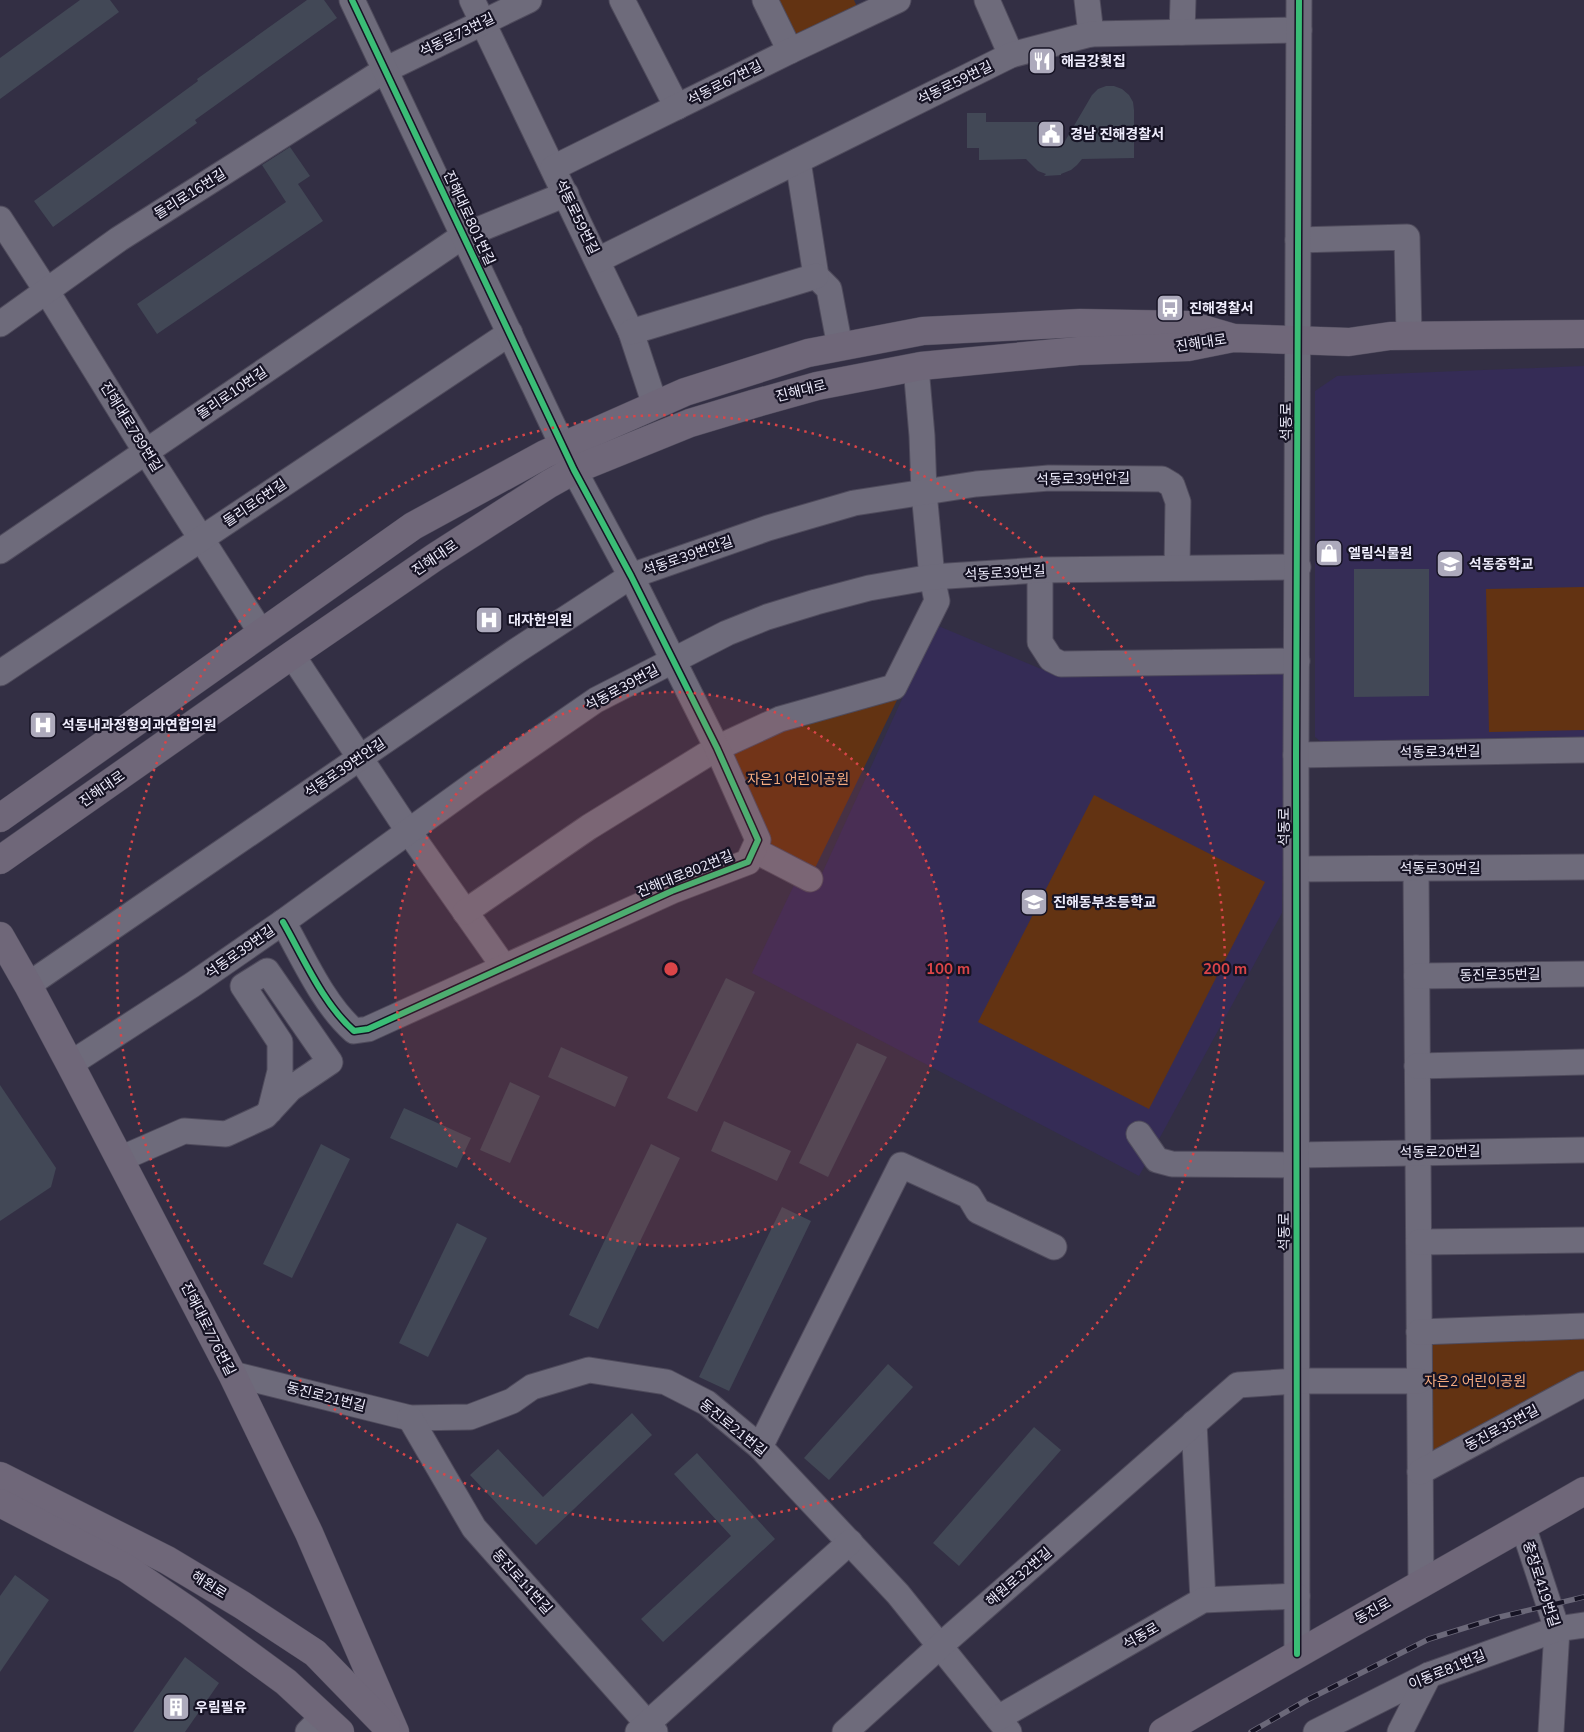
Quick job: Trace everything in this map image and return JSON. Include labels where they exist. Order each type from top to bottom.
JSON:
[{"type":"main road","name":"진해대로","points":[[0,860],[292,655],[435,558],[549,484],[569,458],[655,405],[686,392],[808,353],[923,331],[1080,323],[1189,325],[1233,338]]},
{"type":"main road","points":[[1233,338],[1349,342],[1390,336],[1584,334]]},
{"type":"main road","name":"진해대로","points":[[0,818],[413,526],[545,454],[569,458],[825,384],[916,367],[1078,351],[1188,347],[1233,338]]},
{"type":"main road","points":[[1349,342],[1390,353],[1584,352]]},
{"type":"main road","name":"진해대로776번길","points":[[0,936],[70,1064],[232,1374],[309,1533],[394,1732]]},
{"type":"main road","name":"해원로","points":[[0,1476],[168,1560],[315,1653],[394,1732]]},
{"type":"main road","name":"동진로","points":[[1163,1732],[1296,1654],[1421,1585],[1584,1491]]},
{"type":"main road","points":[[0,1503],[126,1568],[189,1611],[286,1682],[324,1727]]},
{"type":"main road","points":[[315,1653],[334,1641],[350,1626]]},
{"type":"street","name":"진해대로801번길","points":[[352,0],[569,458]]},
{"type":"street","name":"석동로59번길","points":[[472,0],[598,260],[1011,55],[1091,34],[1299,30]]},
{"type":"street","name":"석동로73번길","points":[[385,70],[529,0]]},
{"type":"street","points":[[622,0],[676,107]]},
{"type":"street","points":[[764,0],[790,50]]},
{"type":"street","name":"석동로67번길","points":[[553,168],[790,50],[898,0]]},
{"type":"street","points":[[987,0],[1011,55]]},
{"type":"street","points":[[1087,0],[1091,34]]},
{"type":"street","points":[[1182,0],[1182,32]]},
{"type":"street","name":"석동로","points":[[1296,1654],[1296,755],[1299,0]]},
{"type":"street","name":"돌리로16번길","points":[[0,324],[119,239],[385,70]]},
{"type":"street","points":[[798,161],[816,276],[829,289],[840,347]]},
{"type":"street","name":"돌리로10번길","points":[[0,551],[463,236],[566,194]]},
{"type":"street","name":"진해대로789번길","points":[[0,219],[262,634]]},
{"type":"street","points":[[1298,240],[1407,237],[1409,336]]},
{"type":"street","points":[[598,260],[631,332],[655,405]]},
{"type":"street","points":[[631,332],[816,276]]},
{"type":"street","name":"돌리로6번길","points":[[0,673],[510,333]]},
{"type":"street","points":[[465,912],[589,827],[717,748],[780,719],[894,687],[937,601],[932,577],[924,492],[922,436],[916,367]]},
{"type":"street","points":[[569,458],[631,576],[717,748],[758,840],[754,850],[810,880]]},
{"type":"street","name":"석동로39번안길","points":[[28,985],[516,651],[631,576],[785,523],[854,503],[976,484],[1049,478],[1162,479],[1172,485],[1178,502],[1177,568]]},
{"type":"street","name":"석동로39번길","points":[[70,1064],[192,985],[284,922],[477,782],[596,700],[727,633],[767,617],[869,588],[932,577],[1040,570],[1298,566]]},
{"type":"street","points":[[1040,570],[1040,642],[1051,659],[1061,664],[1297,661]]},
{"type":"street","points":[[292,655],[409,832],[504,968]]},
{"type":"street","name":"석동로34번길","points":[[1296,755],[1584,750]]},
{"type":"street","name":"진해대로802번길","points":[[284,922],[341,1020],[354,1031],[368,1029],[672,891],[748,862],[754,850]]},
{"type":"street","name":"석동로30번길","points":[[1297,869],[1584,867]]},
{"type":"street","points":[[1416,868],[1421,1585]]},
{"type":"street","points":[[120,1159],[184,1131],[226,1134],[266,1116],[290,1090],[330,1062],[267,971],[243,986],[280,1042],[280,1071],[270,1111]]},
{"type":"street","name":"동진로35번길","points":[[1417,976],[1584,974]]},
{"type":"street","points":[[1418,1066],[1584,1062]]},
{"type":"street","points":[[1139,1134],[1157,1160],[1172,1164],[1297,1160]]},
{"type":"street","name":"석동로20번길","points":[[1297,1160],[1418,1153],[1584,1150]]},
{"type":"street","points":[[760,1447],[901,1165],[968,1196],[978,1210],[1054,1247]]},
{"type":"street","points":[[1419,1242],[1584,1240]]},
{"type":"street","points":[[1419,1332],[1584,1326]]},
{"type":"street","name":"동진로21번길","points":[[232,1374],[410,1418],[470,1417],[512,1401],[532,1387],[588,1370],[666,1382],[708,1403],[760,1447],[898,1594],[1003,1725]]},
{"type":"street","name":"해원로32번길","points":[[845,1732],[940,1646],[1238,1385],[1297,1381],[1419,1381]]},
{"type":"street","name":"동진로35번길","points":[[1420,1472],[1584,1384]]},
{"type":"street","name":"동진로11번길","points":[[410,1418],[474,1528],[647,1729]]},
{"type":"street","points":[[1194,1423],[1202,1600]]},
{"type":"street","name":"충장로419번길","points":[[1523,1526],[1557,1629],[1551,1732]]},
{"type":"street","points":[[647,1729],[850,1542]]},
{"type":"street","name":"석동로","points":[[1003,1725],[1202,1600],[1296,1596]]},
{"type":"street","name":"이동로81번길","points":[[1316,1732],[1429,1675],[1557,1629],[1584,1625]]},
{"type":"street","points":[[1400,1732],[1429,1675]]},
{"type":"shaded area","name":"석동중학교","points":[[1584,366],[1584,741],[1325,745],[1315,737],[1315,391],[1337,376]]},
{"type":"shaded area","name":"진해동부초등학교","points":[[936,625],[1058,676],[1286,672],[1282,913],[1139,1176],[752,973],[795,883],[814,891]]},
{"type":"green space","points":[[772,0],[854,0],[857,7],[798,36],[788,32]]},
{"type":"green space","points":[[1584,587],[1584,730],[1489,732],[1486,589]]},
{"type":"green space","name":"자은1 어린이공원","points":[[898,698],[814,870],[767,848],[726,750],[783,726]]},
{"type":"green space","points":[[1094,795],[1265,882],[1149,1109],[978,1022]]},
{"type":"green space","name":"자은2 어린이공원","points":[[1584,1333],[1584,1372],[1430,1458],[1428,1338]]},
{"type":"building","points":[[80,0],[110,0],[119,12],[0,99],[0,58]]},
{"type":"building","points":[[307,0],[324,0],[337,18],[195,120],[197,123],[53,227],[34,201],[198,81],[197,79]]},
{"type":"building","name":"경남 진해경찰서","points":[[1106,86],[1122,89],[1133,102],[1134,158],[1082,159],[1071,170],[1061,175],[1044,176],[1046,174],[1038,171],[1026,159],[979,160],[979,148],[967,148],[967,113],[986,113],[986,122],[1061,122],[1061,148],[1092,95],[1098,89]]},
{"type":"building","points":[[290,147],[310,176],[298,184],[323,221],[157,334],[137,304],[286,202],[262,165]]},
{"type":"building","points":[[1354,569],[1429,569],[1429,696],[1354,697]]},
{"type":"building","points":[[726,978],[755,992],[697,1112],[667,1098]]},
{"type":"building","points":[[857,1043],[887,1057],[828,1177],[799,1163]]},
{"type":"building","points":[[561,1047],[628,1077],[615,1107],[548,1077]]},
{"type":"building","points":[[510,1082],[540,1096],[510,1163],[480,1150]]},
{"type":"building","points":[[0,1085],[56,1168],[51,1187],[0,1221]]},
{"type":"building","points":[[404,1108],[471,1138],[457,1168],[390,1138]]},
{"type":"building","points":[[724,1121],[791,1151],[777,1181],[711,1151]]},
{"type":"building","points":[[321,1144],[350,1159],[292,1278],[263,1264]]},
{"type":"building","points":[[651,1144],[680,1158],[598,1329],[569,1315]]},
{"type":"building","points":[[782,1207],[811,1221],[729,1391],[699,1377]]},
{"type":"building","points":[[457,1223],[487,1238],[428,1357],[399,1343]]},
{"type":"building","points":[[888,1364],[913,1387],[829,1480],[804,1458]]},
{"type":"building","points":[[632,1413],[652,1435],[536,1545],[470,1475],[498,1449],[543,1497]]},
{"type":"building","points":[[1034,1427],[1061,1450],[959,1566],[933,1543]]},
{"type":"building","points":[[697,1453],[775,1539],[663,1642],[641,1619],[731,1536],[674,1474]]},
{"type":"building","points":[[15,1575],[49,1600],[0,1672],[0,1596]]},
{"type":"building","name":"우림필유","points":[[185,1657],[219,1683],[185,1732],[133,1732]]},
{"type":"railway","points":[[1251,1732],[1305,1701],[1429,1639],[1500,1617],[1584,1597]]},
{"type":"cycle path","points":[[283,922],[314,980],[333,1008],[354,1031],[368,1029],[672,891],[748,862],[758,840],[717,748],[631,576],[574,470],[352,0]]},
{"type":"cycle path","points":[[1297,1654],[1296,755],[1299,0]]},
{"type":"place","name":"해금강횟집","points":[[1042,61]]},
{"type":"place","name":"경남 진해경찰서","points":[[1051,134]]},
{"type":"place","name":"진해경찰서","points":[[1170,308]]},
{"type":"place","name":"엘림식물원","points":[[1329,553]]},
{"type":"place","name":"석동중학교","points":[[1450,564]]},
{"type":"place","name":"대자한의원","points":[[489,620]]},
{"type":"place","name":"석동내과정형외과연합의원","points":[[43,725]]},
{"type":"place","name":"진해동부초등학교","points":[[1034,902]]},
{"type":"place","name":"우림필유","points":[[176,1707]]}]
